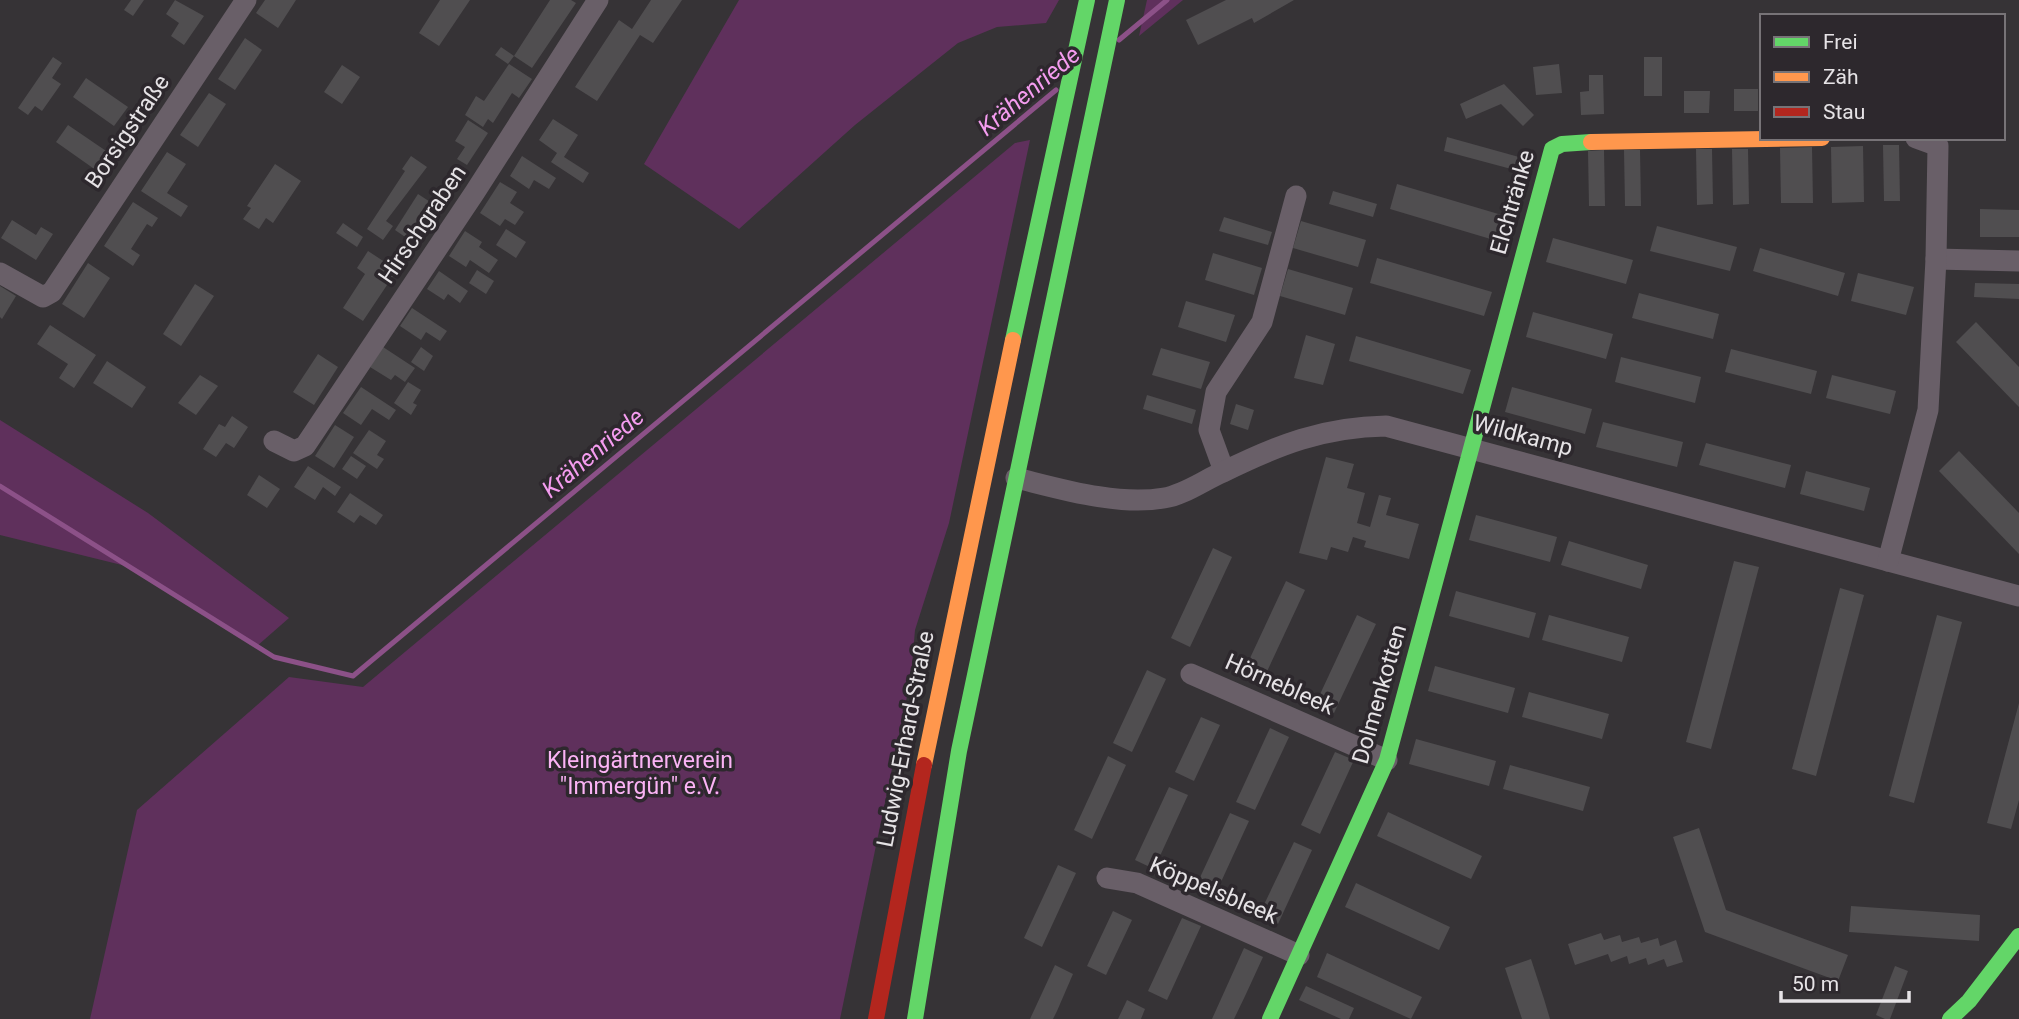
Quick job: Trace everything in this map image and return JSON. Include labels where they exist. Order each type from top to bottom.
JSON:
[{"type":"main road","name":"Ludwig-Erhard-Straße","points":[[876,1019],[940,678],[1087,0]]},
{"type":"main road","points":[[915,1019],[960,751],[1117,0]]},
{"type":"main road","name":"Elchtränke","points":[[1471,448],[1552,149],[1562,144],[1619,141],[1760,139]]},
{"type":"main road","name":"Dolmenkotten","points":[[1270,1019],[1387,760],[1471,448]]},
{"type":"main road","points":[[984,470],[1016,478]]},
{"type":"main road","points":[[1950,1019],[1969,1000],[2019,936]]},
{"type":"street","name":"Borsigstraße","points":[[0,273],[33,294],[43,297],[52,292],[246,0]]},
{"type":"street","name":"Hirschgraben","points":[[274,441],[294,451],[305,446],[475,192],[598,0]]},
{"type":"street","points":[[1888,561],[1928,410],[1936,259],[1938,146],[1922,140]]},
{"type":"street","points":[[1224,471],[1209,430],[1213,403],[1216,392],[1262,322],[1296,196]]},
{"type":"street","points":[[1936,259],[2019,261]]},
{"type":"street","name":"Wildkamp","points":[[1016,478],[1063,489],[1132,499],[1165,498],[1314,433],[1349,426],[1386,426],[2019,596]]},
{"type":"street","name":"Hörnebleek","points":[[1191,674],[1387,760]]},
{"type":"street","name":"Köppelsbleek","points":[[1107,878],[1137,883],[1299,955]]},
{"type":"green space","points":[[739,0],[1059,0],[1046,23],[997,27],[958,43],[855,125],[739,229],[644,164]]},
{"type":"green space","points":[[1147,0],[1183,0],[1139,36]]},
{"type":"green space","name":"Kleingärtnerverein \"Immergün\" e.V.","points":[[1030,140],[949,523],[915,630],[911,677],[840,1019],[90,1019],[137,810],[289,677],[363,687],[1015,143]]},
{"type":"green space","points":[[0,420],[148,513],[289,618],[257,646],[134,568],[0,535]]},
{"type":"building","points":[[131,0],[144,0],[133,16],[124,10]]},
{"type":"building","points":[[175,0],[204,16],[184,45],[171,36],[179,23],[166,14]]},
{"type":"building","points":[[265,0],[296,0],[278,28],[256,13]]},
{"type":"building","points":[[440,0],[470,0],[439,46],[419,33]]},
{"type":"building","points":[[550,0],[571,0],[576,3],[532,68],[514,56]]},
{"type":"building","points":[[651,0],[682,0],[653,43],[640,35],[597,101],[575,87],[619,20],[632,29]]},
{"type":"building","points":[[1226,0],[1294,0],[1254,23],[1252,18],[1198,45],[1186,20]]},
{"type":"building","points":[[245,38],[262,50],[235,90],[218,79]]},
{"type":"building","points":[[501,47],[514,56],[508,64],[495,55]]},
{"type":"building","points":[[53,57],[62,63],[52,78],[61,84],[42,111],[35,106],[28,115],[18,108]]},
{"type":"building","points":[[1644,57],[1662,57],[1662,96],[1644,96]]},
{"type":"building","points":[[509,64],[532,79],[519,98],[512,93],[493,123],[488,119],[483,127],[465,115],[476,96],[484,101]]},
{"type":"building","points":[[1559,64],[1562,93],[1536,95],[1533,67]]},
{"type":"building","points":[[342,65],[360,77],[342,104],[324,92]]},
{"type":"building","points":[[1589,75],[1603,75],[1604,114],[1581,115],[1580,92],[1589,91]]},
{"type":"building","points":[[86,78],[128,107],[114,126],[73,97]]},
{"type":"building","points":[[1504,84],[1534,115],[1523,126],[1501,104],[1466,119],[1460,104]]},
{"type":"building","points":[[1734,89],[1758,89],[1758,111],[1734,111]]},
{"type":"building","points":[[1684,91],[1710,91],[1709,113],[1684,113]]},
{"type":"building","points":[[209,93],[226,104],[198,147],[180,135]]},
{"type":"building","points":[[553,119],[578,135],[564,157],[589,173],[583,183],[551,162],[557,153],[539,140]]},
{"type":"building","points":[[468,120],[488,133],[467,165],[457,159],[465,147],[455,141]]},
{"type":"building","points":[[68,125],[112,155],[100,173],[56,142]]},
{"type":"building","points":[[1447,137],[1519,157],[1515,170],[1444,151]]},
{"type":"building","points":[[1883,145],[1899,145],[1900,201],[1884,201]]},
{"type":"building","points":[[1863,146],[1864,202],[1832,203],[1831,147]]},
{"type":"building","points":[[1812,147],[1813,203],[1781,203],[1780,148]]},
{"type":"building","points":[[1696,149],[1712,149],[1713,204],[1697,205]]},
{"type":"building","points":[[1732,149],[1748,149],[1749,204],[1733,205]]},
{"type":"building","points":[[1604,150],[1605,206],[1589,206],[1588,151]]},
{"type":"building","points":[[1624,150],[1640,150],[1641,206],[1625,206]]},
{"type":"building","points":[[167,152],[186,164],[167,193],[188,206],[181,217],[141,191]]},
{"type":"building","points":[[411,156],[427,167],[386,221],[393,226],[383,240],[367,229],[405,171],[402,169]]},
{"type":"building","points":[[522,156],[556,178],[549,189],[534,180],[529,189],[510,176]]},
{"type":"building","points":[[275,164],[301,181],[273,223],[266,218],[259,229],[243,219],[251,208],[247,206]]},
{"type":"building","points":[[500,182],[517,192],[510,203],[524,212],[515,225],[505,219],[500,226],[480,213]]},
{"type":"building","points":[[1397,184],[1512,218],[1504,243],[1390,209]]},
{"type":"building","points":[[1333,191],[1377,204],[1373,217],[1329,204]]},
{"type":"building","points":[[418,194],[438,207],[414,243],[395,230]]},
{"type":"building","points":[[133,202],[158,218],[152,227],[147,224],[131,249],[140,255],[133,266],[104,246]]},
{"type":"building","points":[[1980,209],[2019,210],[2019,237],[1980,237]]},
{"type":"building","points":[[1224,217],[1272,232],[1268,245],[1219,231]]},
{"type":"building","points":[[12,220],[36,235],[41,227],[53,234],[36,260],[1,238]]},
{"type":"building","points":[[1301,221],[1366,240],[1358,267],[1293,248]]},
{"type":"building","points":[[343,223],[363,237],[357,247],[336,233]]},
{"type":"building","points":[[1657,226],[1737,247],[1730,271],[1650,251]]},
{"type":"building","points":[[506,229],[526,242],[516,258],[496,245]]},
{"type":"building","points":[[465,231],[482,242],[479,247],[498,260],[489,273],[470,260],[466,267],[449,256]]},
{"type":"building","points":[[1553,238],[1633,260],[1626,284],[1546,262]]},
{"type":"building","points":[[1760,248],[1845,273],[1838,296],[1753,271]]},
{"type":"building","points":[[368,251],[397,270],[363,321],[343,308],[365,274],[357,268]]},
{"type":"building","points":[[1213,253],[1262,268],[1254,295],[1205,280]]},
{"type":"building","points":[[1377,258],[1492,292],[1484,316],[1370,283]]},
{"type":"building","points":[[88,263],[110,278],[84,318],[62,304]]},
{"type":"building","points":[[1288,269],[1353,288],[1345,315],[1280,296]]},
{"type":"building","points":[[477,270],[494,281],[486,294],[469,283]]},
{"type":"building","points":[[439,271],[468,291],[460,303],[448,294],[444,300],[427,289]]},
{"type":"building","points":[[1858,273],[1914,287],[1906,315],[1851,301]]},
{"type":"building","points":[[1975,283],[2019,284],[2019,299],[1974,297]]},
{"type":"building","points":[[195,284],[214,296],[181,346],[163,334]]},
{"type":"building","points":[[0,286],[16,296],[2,319],[0,317]]},
{"type":"building","points":[[1639,293],[1719,314],[1713,339],[1632,318]]},
{"type":"building","points":[[1186,301],[1235,315],[1226,342],[1178,327]]},
{"type":"building","points":[[412,308],[447,331],[440,341],[426,332],[421,340],[400,326]]},
{"type":"building","points":[[1533,312],[1613,334],[1606,359],[1526,337]]},
{"type":"building","points":[[1976,322],[2019,367],[2019,407],[1956,342]]},
{"type":"building","points":[[50,325],[96,355],[74,388],[59,378],[68,364],[37,344]]},
{"type":"building","points":[[1306,335],[1335,344],[1323,385],[1294,378]]},
{"type":"building","points":[[1356,336],[1471,370],[1463,394],[1349,361]]},
{"type":"building","points":[[383,347],[415,368],[405,382],[395,375],[391,380],[370,367]]},
{"type":"building","points":[[421,347],[433,356],[424,371],[411,362]]},
{"type":"building","points":[[1161,348],[1210,362],[1201,389],[1152,375]]},
{"type":"building","points":[[1731,349],[1817,371],[1811,394],[1725,372]]},
{"type":"building","points":[[318,354],[338,367],[314,405],[293,392]]},
{"type":"building","points":[[1621,357],[1701,377],[1695,403],[1615,382]]},
{"type":"building","points":[[107,361],[146,387],[132,408],[93,383]]},
{"type":"building","points":[[200,375],[218,386],[196,415],[178,403]]},
{"type":"building","points":[[1832,375],[1896,391],[1890,414],[1826,398]]},
{"type":"building","points":[[408,382],[421,390],[413,403],[417,405],[411,415],[394,403]]},
{"type":"building","points":[[361,387],[396,410],[389,420],[372,409],[361,425],[343,413]]},
{"type":"building","points":[[1512,387],[1592,409],[1585,434],[1505,412]]},
{"type":"building","points":[[1147,395],[1196,410],[1192,424],[1143,409]]},
{"type":"building","points":[[1236,404],[1254,410],[1248,430],[1230,424]]},
{"type":"building","points":[[232,416],[248,427],[234,448],[226,443],[216,457],[203,449],[219,424],[225,427]]},
{"type":"building","points":[[1603,422],[1683,442],[1677,467],[1596,447]]},
{"type":"building","points":[[335,425],[354,437],[334,468],[315,456]]},
{"type":"building","points":[[369,430],[386,441],[377,455],[384,459],[377,469],[353,453]]},
{"type":"building","points":[[1706,443],[1791,465],[1785,488],[1699,465]]},
{"type":"building","points":[[1959,451],[2019,513],[2019,554],[1939,471]]},
{"type":"building","points":[[351,456],[366,466],[357,479],[342,469]]},
{"type":"building","points":[[1326,457],[1354,464],[1347,488],[1365,493],[1357,523],[1370,527],[1379,495],[1391,498],[1386,515],[1419,524],[1409,559],[1364,547],[1366,541],[1353,537],[1348,552],[1331,547],[1327,560],[1299,553]]},
{"type":"building","points":[[308,466],[341,487],[335,496],[323,487],[315,500],[294,487]]},
{"type":"building","points":[[1806,471],[1870,488],[1864,511],[1800,494]]},
{"type":"building","points":[[259,475],[280,489],[267,508],[247,495]]},
{"type":"building","points":[[350,493],[383,515],[376,525],[360,515],[354,523],[337,512]]},
{"type":"building","points":[[1476,515],[1557,537],[1550,562],[1469,540]]},
{"type":"building","points":[[1569,541],[1648,565],[1641,589],[1561,565]]},
{"type":"building","points":[[1213,548],[1232,557],[1190,647],[1171,638]]},
{"type":"building","points":[[1734,561],[1759,567],[1711,749],[1686,742]]},
{"type":"building","points":[[1286,581],[1305,590],[1263,680],[1244,671]]},
{"type":"building","points":[[1840,588],[1864,595],[1816,776],[1792,769]]},
{"type":"building","points":[[1456,591],[1536,613],[1529,638],[1449,616]]},
{"type":"building","points":[[1357,615],[1376,624],[1334,713],[1315,705]]},
{"type":"building","points":[[1549,615],[1629,637],[1622,662],[1542,640]]},
{"type":"building","points":[[1937,615],[1962,622],[1914,803],[1889,796]]},
{"type":"building","points":[[1435,666],[1515,688],[1508,713],[1428,691]]},
{"type":"building","points":[[1147,670],[1166,679],[1132,752],[1113,743]]},
{"type":"building","points":[[1529,692],[1609,714],[1602,739],[1522,717]]},
{"type":"building","points":[[2019,703],[2019,800],[2011,829],[1987,823]]},
{"type":"building","points":[[1201,717],[1220,725],[1194,781],[1175,772]]},
{"type":"building","points":[[1270,728],[1289,737],[1255,810],[1236,802]]},
{"type":"building","points":[[1416,739],[1496,761],[1489,786],[1409,764]]},
{"type":"building","points":[[1335,752],[1354,760],[1320,834],[1301,825]]},
{"type":"building","points":[[1108,756],[1126,765],[1092,839],[1074,830]]},
{"type":"building","points":[[1510,765],[1590,787],[1583,811],[1503,789]]},
{"type":"building","points":[[1169,787],[1188,795],[1154,869],[1135,860]]},
{"type":"building","points":[[1388,812],[1482,856],[1471,879],[1377,836]]},
{"type":"building","points":[[1230,813],[1249,821],[1215,895],[1196,886]]},
{"type":"building","points":[[1699,828],[1726,910],[1848,955],[1838,981],[1705,932],[1673,837]]},
{"type":"building","points":[[1294,842],[1312,850],[1278,924],[1259,915]]},
{"type":"building","points":[[1058,865],[1076,873],[1042,947],[1024,938]]},
{"type":"building","points":[[1356,883],[1450,927],[1439,950],[1345,907]]},
{"type":"building","points":[[1851,906],[1980,915],[1979,941],[1849,932]]},
{"type":"building","points":[[1113,911],[1132,920],[1106,975],[1087,966]]},
{"type":"building","points":[[1182,918],[1201,926],[1167,1000],[1148,991]]},
{"type":"building","points":[[1601,933],[1604,940],[1620,935],[1622,942],[1639,937],[1641,943],[1658,938],[1660,946],[1676,940],[1683,962],[1667,967],[1664,959],[1648,965],[1646,958],[1629,964],[1627,956],[1611,962],[1608,954],[1575,965],[1568,944]]},
{"type":"building","points":[[1244,948],[1263,957],[1234,1019],[1212,1019]]},
{"type":"building","points":[[1327,953],[1422,997],[1411,1019],[1317,977]]},
{"type":"building","points":[[1531,959],[1550,1019],[1522,1019],[1505,968]]},
{"type":"building","points":[[1055,965],[1073,974],[1057,1011],[1053,1019],[1030,1019]]},
{"type":"building","points":[[1895,966],[1908,971],[1890,1019],[1885,1019],[1876,1015]]},
{"type":"building","points":[[1306,986],[1354,1008],[1349,1019],[1341,1019],[1299,1000]]},
{"type":"building","points":[[1127,1000],[1145,1009],[1141,1019],[1118,1019]]},
{"type":"waterway","name":"Krähenriede","points":[[1119,40],[1167,0]]},
{"type":"waterway","name":"Krähenriede","points":[[0,486],[274,657],[353,676],[1056,90]]},
{"type":"traffic: fast","points":[[1013,340],[1087,0]]},
{"type":"traffic: fast","points":[[915,1019],[959,751],[1117,0]]},
{"type":"traffic: fast","points":[[1270,1019],[1387,760],[1552,149],[1562,144],[1591,142]]},
{"type":"traffic: fast","points":[[1950,1019],[1969,1001],[2019,936]]},
{"type":"traffic: slow","points":[[1591,142],[1760,139]]},
{"type":"traffic: slow","points":[[924,765],[1013,340]]},
{"type":"traffic: jam","points":[[876,1019],[924,765]]}]
